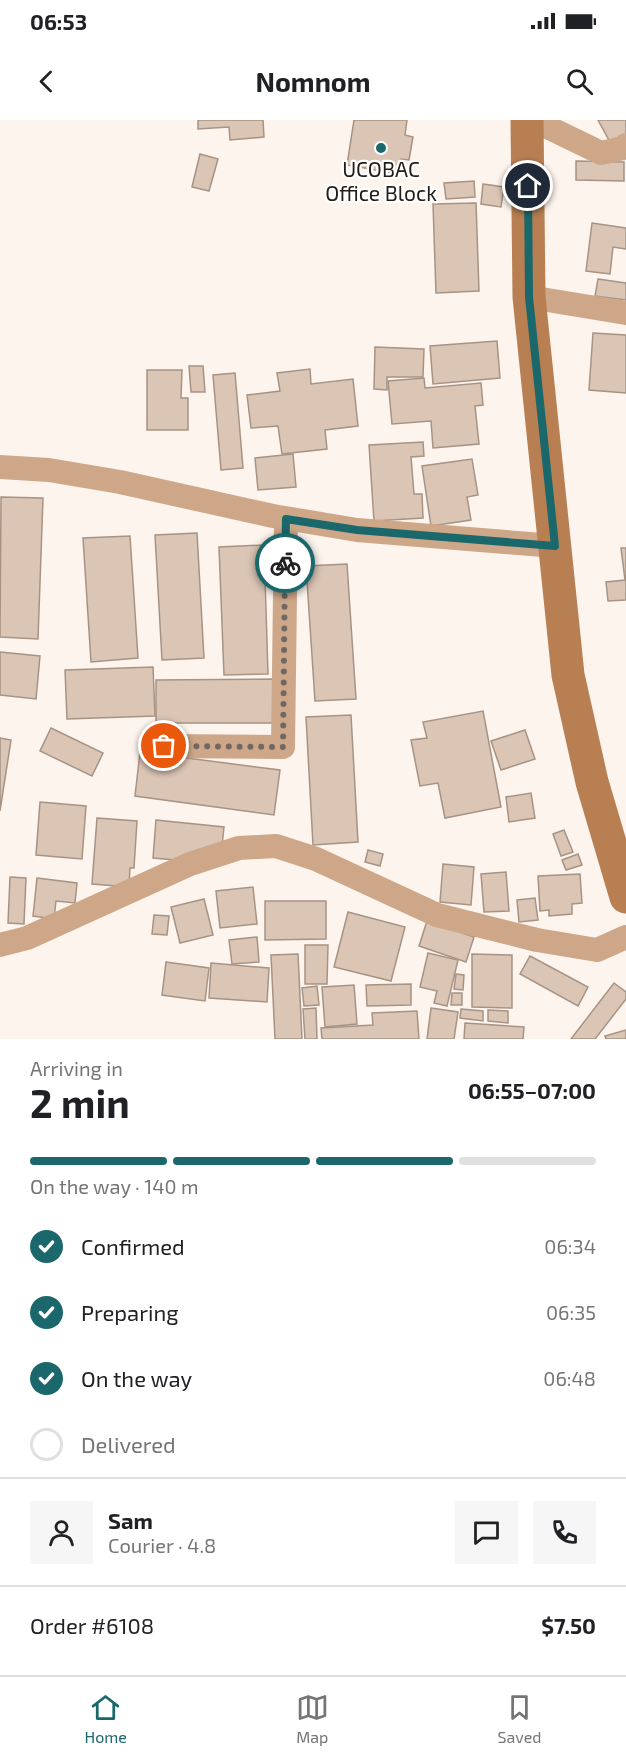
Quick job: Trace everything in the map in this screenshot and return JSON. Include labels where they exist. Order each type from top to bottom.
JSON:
[{"type":"street","points":[[527,120],[529,297],[568,675],[591,782],[626,897]]},
{"type":"street","points":[[533,120],[601,153],[626,145]]},
{"type":"street","points":[[529,297],[626,313]]},
{"type":"street","points":[[0,467],[49,470],[120,482],[286,519],[357,530],[555,546]]},
{"type":"street","points":[[164,746],[283,747],[286,519]]},
{"type":"street","points":[[0,945],[27,938],[190,864],[239,848],[276,846],[316,859],[436,915],[537,940],[597,950],[626,937]]},
{"type":"building","points":[[198,120],[263,120],[264,137],[230,140],[229,127],[198,129]]},
{"type":"building","name":"UCOBAC Office Block","points":[[354,120],[407,120],[405,135],[413,137],[409,160],[401,159],[398,174],[347,165]]},
{"type":"building","points":[[598,120],[626,120],[626,136],[611,144]]},
{"type":"building","points":[[200,154],[218,159],[209,191],[192,187]]},
{"type":"building","points":[[576,161],[624,162],[624,181],[576,180]]},
{"type":"building","points":[[474,181],[475,197],[446,199],[444,183]]},
{"type":"building","points":[[483,184],[504,187],[501,207],[481,204]]},
{"type":"building","points":[[476,203],[479,291],[436,293],[433,204]]},
{"type":"building","points":[[592,223],[626,228],[626,249],[613,247],[610,274],[586,271]]},
{"type":"building","points":[[598,279],[626,283],[626,300],[595,296]]},
{"type":"building","points":[[593,333],[626,335],[626,393],[589,390]]},
{"type":"building","points":[[497,341],[500,378],[433,384],[430,346]]},
{"type":"building","points":[[375,347],[424,349],[423,377],[387,377],[387,390],[374,389]]},
{"type":"building","points":[[189,366],[203,366],[205,392],[191,392]]},
{"type":"building","points":[[310,369],[311,384],[353,379],[358,426],[325,430],[327,449],[282,454],[278,426],[251,428],[247,395],[280,391],[277,373]]},
{"type":"building","points":[[147,370],[182,370],[181,398],[188,398],[188,430],[147,430]]},
{"type":"building","points":[[235,373],[243,468],[221,470],[213,375]]},
{"type":"building","points":[[424,378],[425,388],[481,383],[483,405],[475,406],[479,444],[433,448],[431,421],[392,424],[388,381]]},
{"type":"building","points":[[423,442],[424,456],[411,457],[414,494],[422,494],[423,518],[374,521],[369,445]]},
{"type":"building","points":[[293,454],[296,487],[258,490],[255,458]]},
{"type":"building","points":[[472,459],[478,495],[467,497],[471,520],[431,526],[422,466]]},
{"type":"building","points":[[1,497],[43,498],[38,639],[0,637]]},
{"type":"building","points":[[197,533],[204,658],[162,660],[155,535]]},
{"type":"building","points":[[130,536],[138,658],[91,662],[83,538]]},
{"type":"building","points":[[264,545],[268,674],[224,675],[219,547]]},
{"type":"building","points":[[621,548],[626,548],[626,600],[608,601],[606,582],[625,580]]},
{"type":"building","points":[[347,564],[356,699],[315,701],[306,566]]},
{"type":"building","points":[[0,652],[40,656],[36,699],[0,695]]},
{"type":"building","points":[[153,667],[155,716],[67,719],[65,670]]},
{"type":"building","points":[[276,679],[276,723],[156,723],[156,680]]},
{"type":"building","points":[[483,711],[501,807],[445,818],[438,783],[420,786],[411,740],[427,738],[423,722]]},
{"type":"building","points":[[351,715],[358,842],[313,845],[306,717]]},
{"type":"building","points":[[51,728],[103,753],[92,776],[40,751]]},
{"type":"building","points":[[525,730],[535,759],[501,770],[491,741]]},
{"type":"building","points":[[0,738],[11,740],[0,811]]},
{"type":"building","points":[[140,752],[280,770],[274,815],[135,796]]},
{"type":"building","points":[[531,793],[535,818],[509,822],[506,797]]},
{"type":"building","points":[[40,802],[86,806],[82,859],[36,855]]},
{"type":"building","points":[[97,818],[137,821],[134,868],[130,868],[129,887],[92,884]]},
{"type":"building","points":[[156,820],[224,827],[222,846],[187,861],[153,858]]},
{"type":"building","points":[[564,830],[573,852],[561,856],[553,834]]},
{"type":"building","points":[[368,850],[383,854],[380,866],[365,862]]},
{"type":"building","points":[[578,854],[582,865],[566,870],[562,860]]},
{"type":"building","points":[[443,864],[474,867],[471,905],[440,902]]},
{"type":"building","points":[[506,872],[509,911],[484,912],[481,874]]},
{"type":"building","points":[[580,874],[582,903],[572,904],[572,914],[549,916],[549,910],[540,911],[538,876]]},
{"type":"building","points":[[10,877],[26,878],[24,924],[8,923]]},
{"type":"building","points":[[37,878],[77,883],[75,903],[56,901],[54,919],[33,916]]},
{"type":"building","points":[[253,887],[257,924],[220,928],[216,891]]},
{"type":"building","points":[[535,898],[538,920],[519,922],[517,900]]},
{"type":"building","points":[[204,899],[213,935],[180,943],[171,907]]},
{"type":"building","points":[[265,901],[326,901],[326,939],[265,940]]},
{"type":"building","points":[[348,912],[405,927],[391,981],[334,967]]},
{"type":"building","points":[[154,915],[169,916],[167,935],[152,934]]},
{"type":"building","points":[[427,921],[474,937],[466,962],[419,946]]},
{"type":"building","points":[[257,937],[259,962],[232,964],[229,940]]},
{"type":"building","points":[[305,945],[328,945],[327,984],[305,984]]},
{"type":"building","points":[[428,953],[458,960],[447,1006],[434,1003],[437,991],[420,987]]},
{"type":"building","points":[[298,954],[302,1039],[275,1039],[271,955]]},
{"type":"building","points":[[472,954],[512,955],[512,1008],[472,1007]]},
{"type":"building","points":[[530,956],[588,987],[578,1006],[520,974]]},
{"type":"building","points":[[166,962],[209,968],[205,1001],[162,995]]},
{"type":"building","points":[[211,963],[269,968],[267,1002],[209,998]]},
{"type":"building","points":[[456,974],[464,975],[463,990],[454,989]]},
{"type":"building","points":[[614,983],[626,992],[626,999],[595,1039],[571,1039]]},
{"type":"building","points":[[411,984],[411,1005],[367,1006],[366,985]]},
{"type":"building","points":[[354,985],[357,1024],[325,1027],[322,987]]},
{"type":"building","points":[[317,986],[319,1005],[304,1006],[302,988]]},
{"type":"building","points":[[452,993],[462,993],[462,1005],[451,1005]]},
{"type":"building","points":[[316,1008],[317,1039],[305,1039],[303,1009]]},
{"type":"building","points":[[431,1008],[458,1012],[454,1039],[427,1039]]},
{"type":"building","points":[[461,1009],[483,1011],[483,1021],[460,1018]]},
{"type":"building","points":[[488,1010],[508,1011],[508,1023],[488,1021]]},
{"type":"building","points":[[417,1011],[419,1039],[322,1039],[321,1028],[373,1025],[372,1013]]},
{"type":"building","points":[[465,1023],[524,1027],[523,1039],[464,1039]]},
{"type":"building","points":[[626,1030],[626,1039],[606,1039],[605,1036]]},
{"type":"way so far","points":[[164,746],[283,747],[285,563]]},
{"type":"place","name":"UCOBAC Office Block","points":[[381,148]]},
{"type":"route","points":[[285,563],[286,519],[357,530],[555,546],[529,297],[528,186]]}]
